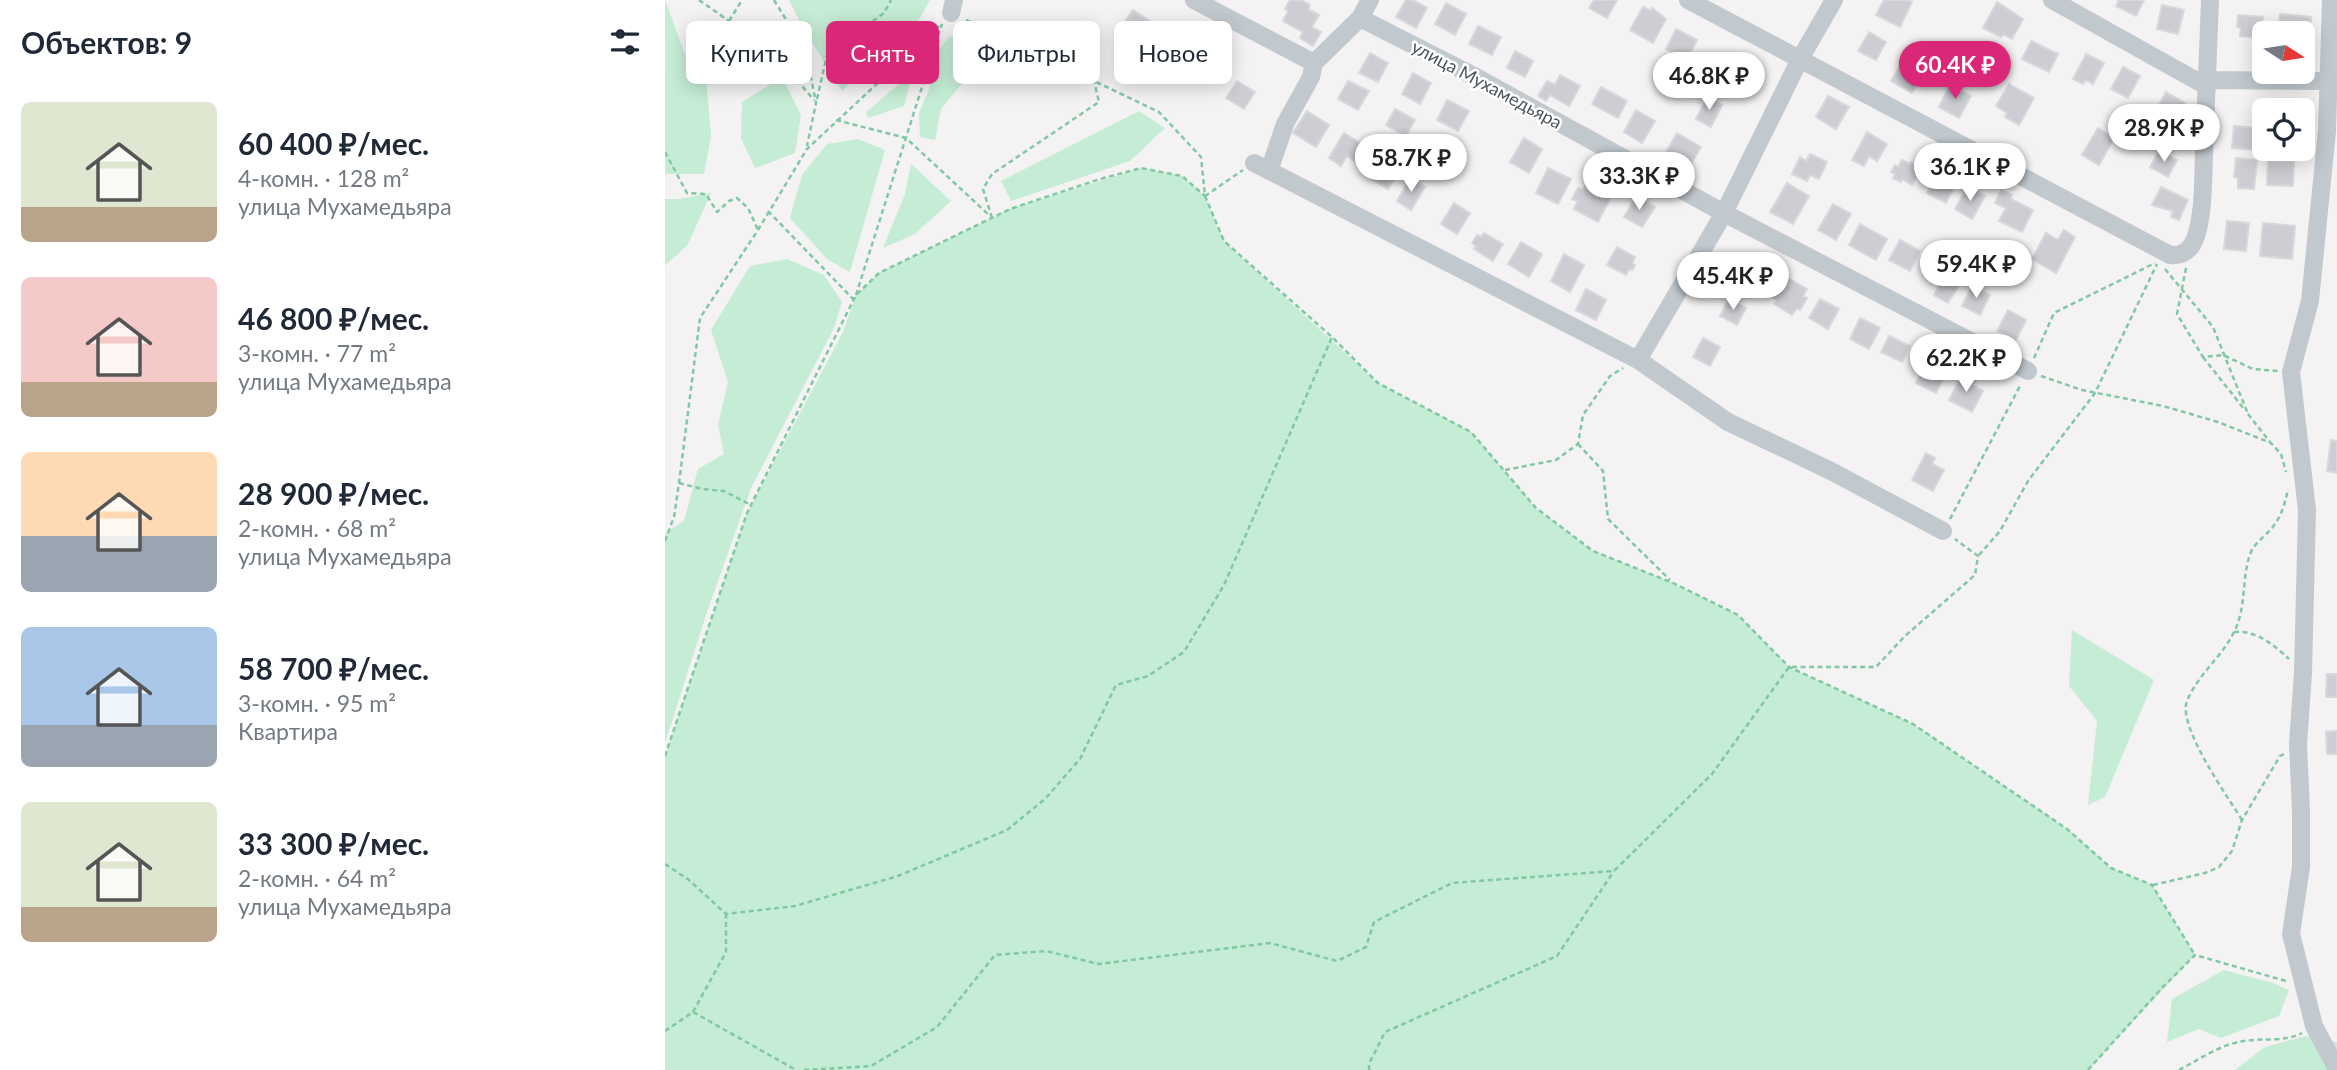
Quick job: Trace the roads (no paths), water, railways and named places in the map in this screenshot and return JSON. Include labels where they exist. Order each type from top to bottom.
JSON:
[{"type":"street","points":[[1194,0],[1314,63]]},
{"type":"street","points":[[1370,0],[1360,18],[1314,63],[1311,78],[1262,167],[1638,360],[1728,422],[1831,471],[1943,531]]},
{"type":"street","points":[[1688,0],[2170,255],[2179,256],[2189,250],[2195,240],[2198,225],[2210,0]]},
{"type":"street","points":[[1638,360],[1724,213],[1800,59],[1834,0]]},
{"type":"street","points":[[2052,0],[2207,83],[2328,81]]},
{"type":"street","points":[[2331,0],[2327,131],[2310,301],[2291,372],[2307,510],[2304,673],[2298,744],[2301,867],[2291,934],[2314,1026],[2336,1068]]},
{"type":"street","name":"улица Мухамедьяра","points":[[1360,18],[1474,76],[1724,213],[2028,371]]}]
